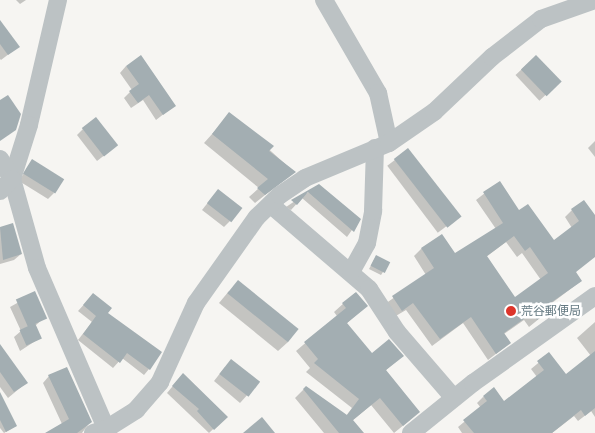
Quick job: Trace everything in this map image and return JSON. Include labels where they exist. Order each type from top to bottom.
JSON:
[{"type":"street","points":[[6,185],[29,125],[58,0]]},
{"type":"street","points":[[324,0],[378,94],[382,146],[373,211],[367,243],[351,272]]},
{"type":"street","points":[[0,159],[6,185],[36,268],[102,432],[136,410],[160,382],[196,303],[258,217],[280,195],[305,178],[382,146],[434,112],[492,57],[541,19],[595,0]]},
{"type":"street","points":[[271,205],[369,289],[397,332],[454,398]]},
{"type":"street","points":[[411,433],[454,398],[595,296]]},
{"type":"building","points":[[0,20],[20,47],[8,55],[0,44]]},
{"type":"building","points":[[141,55],[176,106],[163,115],[149,95],[138,103],[129,91],[139,84],[126,66]]},
{"type":"building","points":[[536,55],[562,82],[547,96],[521,70]]},
{"type":"building","points":[[8,95],[21,114],[16,130],[0,141],[0,100]]},
{"type":"building","points":[[229,112],[274,146],[269,151],[296,172],[265,195],[257,188],[268,179],[212,134]]},
{"type":"building","points":[[96,117],[118,145],[104,156],[82,128]]},
{"type":"building","points":[[408,148],[462,217],[447,228],[394,159]]},
{"type":"building","points":[[32,159],[64,179],[55,194],[23,173]]},
{"type":"building","points":[[500,181],[519,210],[528,204],[554,240],[579,221],[571,209],[584,200],[595,215],[595,257],[576,272],[582,281],[549,304],[552,309],[537,320],[532,313],[504,333],[511,343],[496,354],[471,317],[440,339],[413,303],[402,311],[392,296],[434,268],[421,248],[442,234],[455,253],[503,223],[483,192]],"holes":[[[514,236],[525,251],[530,247],[548,273],[515,297],[487,256]]]},
{"type":"building","points":[[319,184],[361,219],[354,232],[308,192],[297,205],[291,200]]},
{"type":"building","points":[[218,189],[242,208],[231,222],[207,203]]},
{"type":"building","points":[[13,223],[22,254],[3,260],[0,227]]},
{"type":"building","points":[[376,255],[390,262],[385,273],[371,266]]},
{"type":"building","points":[[238,280],[299,329],[288,342],[227,293]]},
{"type":"building","points":[[35,291],[47,318],[28,327],[16,300]]},
{"type":"building","points":[[356,292],[368,306],[347,323],[372,353],[389,339],[404,356],[386,370],[420,412],[403,426],[380,398],[353,420],[364,433],[339,433],[303,389],[306,386],[347,415],[359,399],[314,363],[318,359],[304,342],[346,308],[342,303]]},
{"type":"building","points":[[93,293],[112,308],[108,313],[162,352],[150,370],[127,353],[120,363],[83,334],[96,316],[83,305]]},
{"type":"building","points":[[35,323],[42,339],[26,345],[19,330]]},
{"type":"building","points":[[0,344],[28,383],[14,392],[0,372]]},
{"type":"building","points":[[595,351],[595,408],[585,416],[581,410],[552,433],[474,433],[463,420],[487,401],[483,396],[494,387],[504,401],[544,370],[537,361],[549,352],[566,374]]},
{"type":"building","points":[[231,359],[260,382],[248,397],[219,374]]},
{"type":"building","points":[[67,367],[92,422],[77,433],[45,433],[69,419],[48,375]]},
{"type":"building","points":[[183,373],[228,417],[214,430],[197,411],[199,409],[172,386]]},
{"type":"building","points":[[0,392],[17,426],[6,432],[0,420]]},
{"type":"building","points":[[262,417],[275,433],[243,433]]},
{"type":"place","name":"荒谷郵便局","points":[[511,311]]}]
